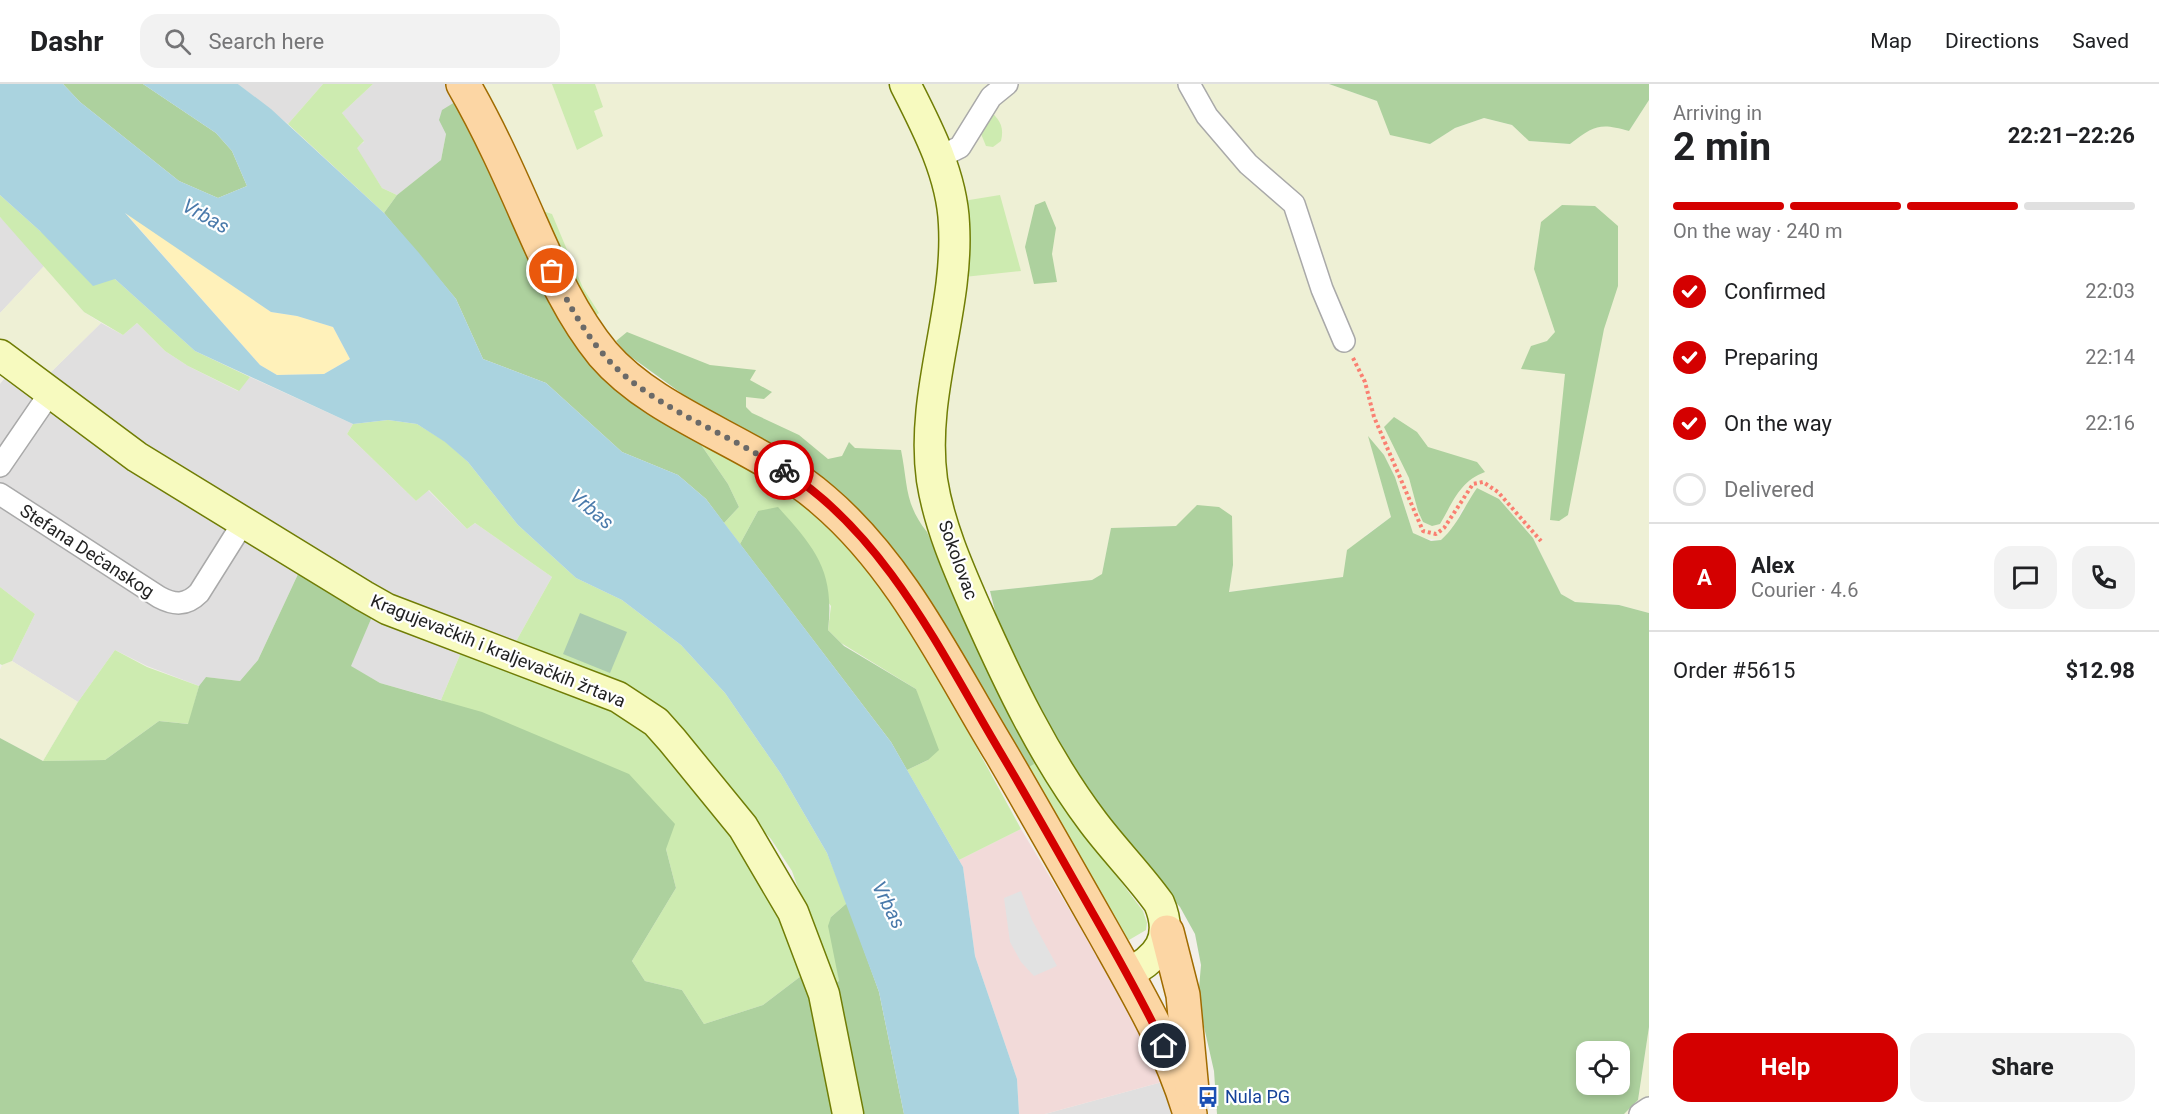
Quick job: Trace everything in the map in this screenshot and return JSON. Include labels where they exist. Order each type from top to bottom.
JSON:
[{"type":"main road","points":[[463,84],[500,153],[563,292],[593,341],[615,366],[636,384],[792,475],[839,514],[866,543],[904,593],[1036,813],[1143,1001],[1179,1077],[1192,1114]]},
{"type":"main road","points":[[1167,932],[1183,995],[1190,1049],[1192,1114]]},
{"type":"street","name":"Sokolovac","points":[[905,84],[938,158],[949,190],[955,235],[952,288],[935,389],[931,441],[932,479],[941,517],[967,588],[1029,722],[1094,823],[1159,903],[1167,932]]},
{"type":"street","points":[[938,158],[960,147],[990,97],[1007,84]]},
{"type":"street","points":[[1189,84],[1207,117],[1234,148],[1294,204],[1322,289],[1344,341]]},
{"type":"street","name":"Kragujevačkih i kraljevačkih žrtava","points":[[0,355],[136,457],[243,524],[387,609],[618,697],[656,722],[743,827],[793,912],[824,994],[848,1114]]},
{"type":"street","points":[[0,466],[50,393]]},
{"type":"street","name":"Stefana Dečanskog","points":[[0,494],[159,597],[175,604],[187,602],[199,593],[243,524]]},
{"type":"street","points":[[1127,974],[1149,961],[1160,947],[1167,932]]},
{"type":"street","points":[[1640,1114],[1649,1108]]},
{"type":"path","points":[[1344,341],[1365,382],[1374,417],[1423,531],[1436,534],[1444,528],[1473,484],[1483,482],[1498,492],[1541,541]]},
{"type":"shaded area","points":[[238,84],[323,84],[288,124]]},
{"type":"shaded area","points":[[373,84],[451,84],[460,99],[446,134],[441,160],[397,195],[382,188],[356,148],[364,142],[342,113]]},
{"type":"shaded area","points":[[0,217],[45,265],[0,313]]},
{"type":"shaded area","points":[[101,323],[123,335],[137,323],[165,351],[188,366],[238,391],[250,377],[353,424],[347,434],[416,501],[428,490],[467,529],[475,523],[552,577],[514,645],[368,587],[156,457],[47,376]]},
{"type":"shaded area","points":[[10,372],[37,397],[0,458],[0,384]]},
{"type":"shaded area","points":[[48,407],[228,528],[192,592],[179,598],[0,487],[0,477]]},
{"type":"shaded area","points":[[0,503],[174,608],[242,537],[299,572],[258,660],[240,681],[206,677],[199,686],[147,666],[115,650],[78,702],[12,661],[35,614],[0,587]]},
{"type":"shaded area","points":[[374,612],[462,650],[441,700],[380,683],[350,666]]},
{"type":"shaded area","points":[[1021,829],[1146,1037],[1162,1082],[1045,1114],[1019,1114],[1017,1079],[975,956],[963,867],[959,860]]},
{"type":"shaded area","points":[[1021,891],[1032,920],[1057,966],[1034,976],[1021,962],[1010,942],[1004,898]]},
{"type":"shaded area","points":[[1162,1082],[1171,1114],[1045,1114]]},
{"type":"green space","points":[[63,84],[143,84],[216,133],[232,151],[247,186],[218,198],[179,181],[80,102]]},
{"type":"green space","points":[[323,84],[373,84],[342,113],[364,141],[357,148],[382,188],[397,195],[384,213],[288,124]]},
{"type":"green space","points":[[473,84],[1329,84],[1377,101],[1430,144],[1455,128],[1484,118],[1512,125],[1530,141],[1570,144],[1586,132],[1603,124],[1629,131],[1649,100],[1649,613],[1619,605],[1574,602],[1561,594],[1533,538],[1499,499],[1462,509],[1453,530],[1441,540],[1422,538],[1413,533],[1395,477],[1384,455],[1369,438],[1391,517],[1366,535],[1344,577],[1228,592],[1233,565],[1176,526],[1131,527],[1111,529],[1102,575],[1092,580],[990,591],[870,522],[627,354],[603,327],[573,285]]},
{"type":"green space","points":[[552,84],[595,84],[603,107],[594,111],[603,136],[577,150]]},
{"type":"green space","points":[[1329,84],[1649,84],[1649,100],[1629,131],[1598,127],[1570,144],[1529,141],[1512,125],[1484,118],[1455,128],[1430,144],[1390,135],[1377,101]]},
{"type":"green space","points":[[460,99],[534,266],[695,436],[728,484],[739,507],[724,523],[706,499],[678,475],[622,452],[546,383],[483,359],[456,299],[384,213],[397,195],[441,160],[446,134],[439,120],[442,110]]},
{"type":"green space","points":[[991,112],[1002,128],[1001,141],[993,147],[986,146],[979,129]]},
{"type":"green space","points":[[0,195],[40,231],[115,279],[195,351],[250,377],[239,391],[188,366],[165,351],[137,323],[123,335],[84,312],[0,217]]},
{"type":"green space","points":[[1000,195],[1021,271],[964,277],[963,201]]},
{"type":"green space","points":[[1045,201],[1056,228],[1052,254],[1057,282],[1034,284],[1025,247],[1035,205]]},
{"type":"green space","points":[[1562,205],[1595,206],[1618,226],[1618,286],[1604,329],[1568,515],[1559,521],[1550,520],[1565,374],[1521,369],[1531,346],[1547,341],[1555,332],[1534,269],[1541,222]]},
{"type":"green space","points":[[536,209],[552,214],[583,288],[599,313],[595,316],[573,285]]},
{"type":"green space","points":[[45,265],[84,312],[101,323],[47,376],[0,340],[0,313]]},
{"type":"green space","points":[[627,332],[710,365],[756,370],[750,380],[772,392],[764,399],[746,397],[746,407],[752,413],[799,435],[828,459],[842,456],[849,442],[855,448],[901,450],[908,493],[914,512],[927,532],[988,672],[1034,764],[1027,768],[905,574],[710,414],[627,354],[616,341]]},
{"type":"green space","points":[[1394,417],[1417,432],[1428,447],[1477,462],[1485,472],[1463,487],[1440,524],[1432,526],[1423,522],[1418,511],[1409,478],[1384,427]]},
{"type":"green space","points":[[388,420],[417,424],[446,442],[468,462],[518,525],[576,578],[622,600],[681,645],[725,693],[781,774],[827,853],[847,903],[831,917],[839,981],[832,984],[792,871],[771,839],[746,812],[694,743],[674,724],[514,645],[552,577],[475,523],[467,529],[429,490],[416,501],[347,434],[353,424]]},
{"type":"green space","points":[[695,436],[800,498],[858,554],[921,646],[1021,829],[959,860],[907,770],[928,760],[916,689],[841,643],[828,630],[831,606],[758,511],[740,544],[724,523],[739,507],[728,484]]},
{"type":"green space","points":[[1368,436],[1384,455],[1395,477],[1413,533],[1431,541],[1441,540],[1456,522],[1477,488],[1499,499],[1533,538],[1561,594],[1575,602],[1619,605],[1649,613],[1649,1027],[1638,1100],[1624,1114],[1217,1114],[1214,1071],[1202,1018],[1199,988],[1201,965],[1195,934],[1180,907],[1122,842],[1072,767],[1022,680],[1001,635],[990,591],[1092,580],[1102,574],[1111,528],[1176,526],[1197,505],[1219,507],[1232,516],[1233,565],[1229,592],[1343,577],[1347,550],[1391,517]]},
{"type":"green space","points":[[778,507],[812,548],[825,576],[829,609],[828,630],[844,646],[916,689],[939,750],[928,760],[907,770],[891,742],[740,544],[758,511]]},
{"type":"green space","points":[[299,572],[374,612],[351,666],[380,683],[482,712],[629,774],[675,824],[666,849],[676,888],[632,961],[645,981],[682,990],[704,1024],[763,1005],[805,973],[813,993],[839,981],[828,926],[831,917],[847,903],[879,992],[904,1114],[0,1114],[0,738],[43,761],[105,760],[159,721],[188,724],[199,686],[206,677],[240,681],[258,660]]},
{"type":"green space","points":[[0,587],[35,614],[12,661],[2,665],[0,664]]},
{"type":"green space","points":[[580,613],[627,632],[610,673],[563,654]]},
{"type":"green space","points":[[115,650],[147,667],[199,686],[189,724],[159,721],[105,760],[43,761],[78,702]]},
{"type":"green space","points":[[462,650],[608,706],[649,735],[734,836],[784,914],[805,973],[763,1005],[704,1024],[682,990],[645,981],[632,961],[676,888],[666,849],[441,700]]},
{"type":"green space","points":[[12,661],[78,702],[43,761],[0,738],[0,670],[2,665]]},
{"type":"green space","points":[[1031,754],[1072,817],[1143,911],[1147,923],[1146,930],[1129,940],[1121,936],[1027,768]]},
{"type":"green space","points":[[1649,1027],[1649,1114],[1624,1114],[1638,1100]]},
{"type":"sand","points":[[123,210],[271,312],[297,316],[333,327],[350,359],[324,374],[277,375],[260,365]]},
{"type":"water","name":"Vrbas","points":[[0,84],[63,84],[80,102],[179,181],[218,198],[247,186],[232,151],[216,133],[143,84],[238,84],[271,109],[384,213],[456,299],[483,359],[546,383],[622,452],[678,475],[706,499],[891,742],[963,867],[975,956],[1017,1079],[1019,1114],[904,1114],[879,992],[827,853],[781,774],[725,693],[681,645],[622,600],[576,578],[518,525],[468,462],[445,442],[417,424],[388,420],[353,424],[195,351],[115,279],[93,286],[40,231],[0,195]],"holes":[[[125,213],[271,312],[297,316],[333,327],[350,359],[324,374],[277,375],[260,365]]]},
{"type":"way so far","points":[[552,271],[572,309],[593,341],[624,375],[678,411],[784,470]]},
{"type":"place","name":"Nula PG","points":[[1208,1097]]},
{"type":"route","points":[[784,470],[823,499],[854,529],[904,593],[1036,813],[1143,1001],[1164,1046]]}]
